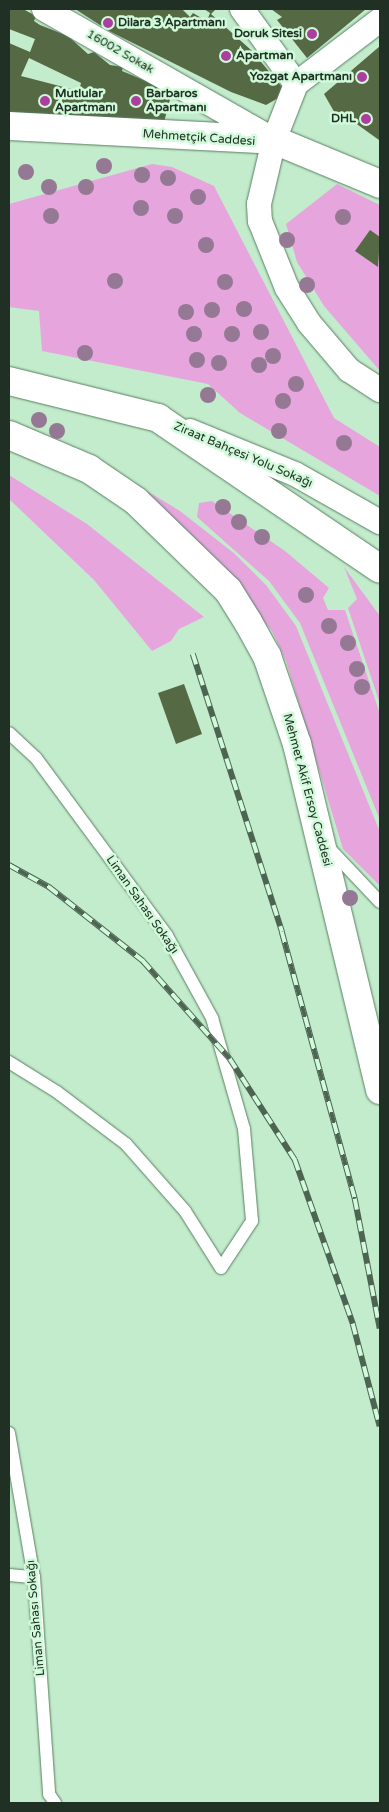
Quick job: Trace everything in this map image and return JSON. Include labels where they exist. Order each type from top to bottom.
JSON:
[{"type":"main road","name":"Mehmetçik Caddesi","points":[[9,126],[274,140],[380,184]]},
{"type":"main road","points":[[9,381],[158,418],[380,569]]},
{"type":"main road","name":"Mehmet Akif Ersoy Caddesi","points":[[9,435],[89,469],[136,501],[228,590],[267,656],[297,744],[322,841],[380,1090]]},
{"type":"street","name":"16002 Sokak","points":[[44,9],[274,140]]},
{"type":"street","points":[[242,9],[296,84]]},
{"type":"street","points":[[380,20],[296,84],[274,140],[259,188],[260,221],[287,288],[344,364],[380,390]]},
{"type":"street","name":"Ziraat Bahçesi Yolu Sokağı","points":[[158,418],[295,474],[380,522]]},
{"type":"lane","name":"Liman Sahası Sokağı","points":[[9,733],[36,758],[167,936],[212,1018],[244,1129],[252,1221],[221,1268],[185,1211],[126,1144],[57,1092],[9,1062]]},
{"type":"lane","points":[[322,841],[380,902]]},
{"type":"lane","name":"Liman Sahası Sokağı","points":[[9,1433],[34,1577],[49,1794],[54,1803]]},
{"type":"lane","points":[[9,1575],[34,1577]]},
{"type":"shaded area","points":[[152,164],[172,167],[214,186],[334,418],[380,447],[380,496],[240,413],[208,384],[42,351],[39,311],[9,307],[9,204]]},
{"type":"shaded area","points":[[337,184],[380,205],[380,371],[324,306],[297,262],[286,224]]},
{"type":"shaded area","points":[[93,458],[180,511],[235,554],[266,585],[296,626],[380,832],[380,886],[343,849],[286,661],[272,631],[250,604]]},
{"type":"shaded area","points":[[9,475],[87,524],[204,617],[179,629],[171,641],[152,651],[94,580],[9,499]]},
{"type":"shaded area","points":[[212,501],[285,551],[329,588],[323,598],[328,610],[345,610],[380,714],[380,820],[300,623],[269,581],[197,517],[199,503]]},
{"type":"shaded area","points":[[344,567],[380,616],[380,704],[348,608],[357,599]]},
{"type":"building","points":[[9,9],[23,9],[36,16],[34,21],[68,36],[88,54],[94,52],[110,65],[123,67],[122,71],[172,92],[163,126],[9,117],[9,43],[30,52],[35,39],[9,29]],"holes":[[[29,58],[81,83],[79,91],[21,76]]]},
{"type":"building","points":[[75,9],[182,9],[190,17],[193,13],[203,19],[200,22],[205,26],[210,13],[204,9],[216,9],[211,14],[251,50],[287,93],[266,105],[231,92],[111,32]]},
{"type":"building","name":"Doruk Sitesi","points":[[271,9],[366,9],[307,58],[277,20],[282,17]]},
{"type":"building","name":"Yozgat Apartmanı","points":[[380,46],[379,140],[340,112],[336,115],[324,94]]},
{"type":"building","points":[[370,230],[380,237],[378,267],[355,251]]},
{"type":"building","points":[[184,684],[202,734],[176,744],[158,693]]},
{"type":"railway","points":[[193,654],[282,932],[355,1199],[380,1329]]},
{"type":"railway","points":[[9,865],[49,887],[143,961],[230,1059],[295,1160],[353,1324],[380,1427]]},
{"type":"place","name":"Dilara 3 Apartmanı","points":[[108,23]]},
{"type":"place","name":"Doruk Sitesi","points":[[312,34]]},
{"type":"place","name":"Apartman","points":[[226,56]]},
{"type":"place","name":"Yozgat Apartmanı","points":[[362,77]]},
{"type":"place","name":"Mutlular Apartmanı","points":[[45,101]]},
{"type":"place","name":"Barbaros Apartmanı","points":[[136,101]]},
{"type":"place","name":"DHL","points":[[366,119]]}]
